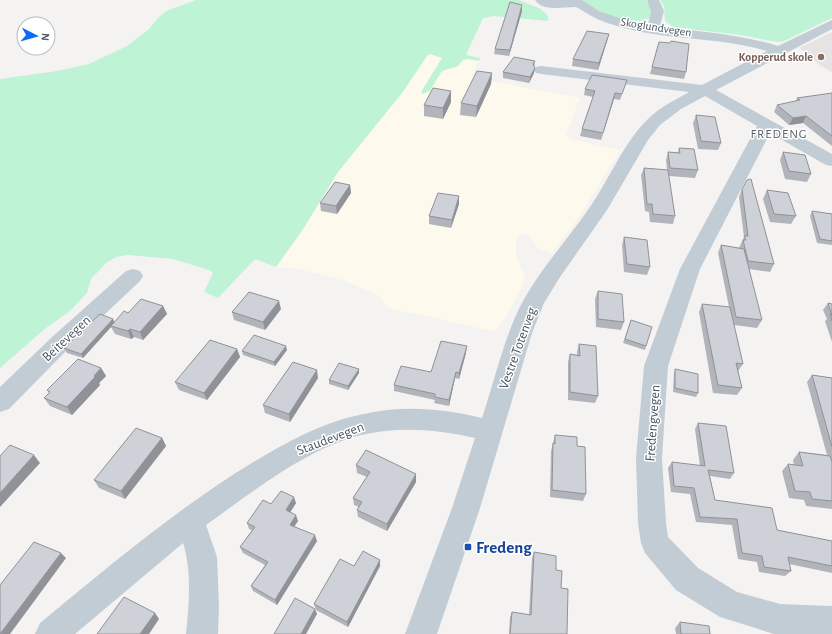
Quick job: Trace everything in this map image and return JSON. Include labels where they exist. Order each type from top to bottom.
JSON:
[{"type":"street","points":[[540,0],[549,4],[560,5],[576,2]]},
{"type":"street","points":[[653,0],[658,13],[653,28]]},
{"type":"street","name":"Skoglundvegen","points":[[576,2],[596,14],[613,20],[653,28],[743,40],[776,53]]},
{"type":"street","name":"Vestre Totenveg","points":[[421,634],[466,508],[521,333],[533,303],[552,272],[598,210],[641,138],[654,122],[675,106],[832,24]]},
{"type":"street","points":[[541,70],[705,90],[832,161]]},
{"type":"street","name":"Fredengvegen","points":[[766,125],[690,269],[656,366],[649,458],[652,523],[655,543],[687,579],[731,606],[780,620],[832,622]]},
{"type":"street","name":"Beitevegen","points":[[0,402],[59,344],[133,276]]},
{"type":"street","name":"Staudevegen","points":[[51,634],[165,538],[229,492],[274,463],[310,444],[354,427],[375,422],[418,419],[442,420],[489,431]]},
{"type":"street","points":[[190,521],[202,557],[204,607],[202,634]]},
{"type":"shaded area","name":"Kopperud skole","points":[[832,32],[832,72],[821,66],[799,48]]},
{"type":"shaded area","points":[[430,54],[442,58],[422,92],[445,70],[458,66],[463,60],[469,59],[479,61],[471,77],[580,98],[566,135],[570,139],[620,150],[581,214],[552,253],[538,248],[528,234],[518,235],[516,254],[525,277],[508,314],[495,332],[419,314],[394,310],[387,306],[379,296],[346,281],[298,269],[276,267],[304,229],[338,172],[402,93],[427,56]]},
{"type":"green space","points":[[196,0],[519,0],[541,9],[548,16],[548,21],[494,16],[483,18],[466,55],[480,58],[479,61],[469,59],[463,60],[458,66],[441,72],[430,91],[422,94],[421,92],[442,58],[430,54],[427,56],[402,93],[338,172],[303,229],[276,267],[255,259],[218,298],[204,292],[213,273],[209,270],[173,259],[128,255],[116,257],[106,263],[91,279],[87,293],[70,311],[46,328],[0,368],[0,79],[57,71],[89,64],[127,46],[149,29],[166,11]]},
{"type":"green space","points":[[581,0],[646,0],[651,6],[651,17],[634,21],[615,18]]},
{"type":"green space","points":[[660,0],[832,0],[832,18],[784,41],[777,42],[740,35],[673,27],[665,21],[664,6]]},
{"type":"building","points":[[510,2],[522,5],[510,50],[495,49]]},
{"type":"building","points":[[587,31],[609,34],[599,63],[573,59]]},
{"type":"building","points":[[671,41],[689,44],[686,72],[652,67],[659,42],[670,43]]},
{"type":"building","points":[[514,57],[535,61],[533,64],[535,68],[530,77],[503,72]]},
{"type":"building","points":[[477,71],[492,73],[477,106],[461,103]]},
{"type":"building","points":[[592,75],[627,80],[622,94],[615,93],[603,133],[582,129],[595,91],[585,89]]},
{"type":"building","points":[[433,88],[451,91],[443,108],[424,105]]},
{"type":"building","points":[[832,93],[832,136],[806,116],[793,118],[777,105],[800,100],[797,98]]},
{"type":"building","points":[[696,115],[715,117],[721,143],[701,141]]},
{"type":"building","points":[[679,148],[694,149],[698,170],[670,168],[668,152],[680,153]]},
{"type":"building","points":[[783,152],[805,155],[811,174],[789,171]]},
{"type":"building","points":[[644,168],[668,170],[675,216],[653,214],[652,204],[647,204]]},
{"type":"building","points":[[751,179],[774,264],[748,261],[743,240],[746,240],[744,236],[748,236],[742,189],[747,180]]},
{"type":"building","points":[[335,182],[350,185],[336,206],[320,203]]},
{"type":"building","points":[[767,190],[788,193],[796,216],[774,214]]},
{"type":"building","points":[[438,193],[459,196],[452,220],[429,216]]},
{"type":"building","points":[[812,211],[832,214],[832,241],[820,239]]},
{"type":"building","points":[[624,237],[647,240],[650,267],[627,264]]},
{"type":"building","points":[[721,245],[744,249],[762,320],[736,317]]},
{"type":"building","points":[[598,291],[622,294],[624,322],[598,319]]},
{"type":"building","points":[[249,292],[279,301],[263,322],[232,312]]},
{"type":"building","points":[[141,299],[163,306],[140,332],[130,329],[128,331],[111,326],[124,311],[128,313]]},
{"type":"building","points":[[828,303],[832,304],[832,315]]},
{"type":"building","points":[[702,304],[730,307],[743,364],[736,363],[742,388],[718,385]]},
{"type":"building","points":[[100,314],[113,319],[81,354],[64,348]]},
{"type":"building","points":[[631,320],[652,327],[646,346],[625,339]]},
{"type":"building","points":[[254,335],[286,346],[274,362],[242,351]]},
{"type":"building","points":[[210,340],[237,349],[204,393],[175,382]]},
{"type":"building","points":[[441,341],[467,346],[459,373],[456,372],[449,400],[435,397],[435,394],[394,385],[401,366],[431,372]]},
{"type":"building","points":[[579,344],[596,346],[598,396],[570,392],[570,354],[580,356]]},
{"type":"building","points":[[78,359],[101,368],[94,376],[95,377],[67,407],[44,398],[50,392],[47,390]]},
{"type":"building","points":[[293,362],[317,370],[289,414],[263,405]]},
{"type":"building","points":[[339,363],[359,369],[348,386],[329,380]]},
{"type":"building","points":[[675,369],[698,374],[698,393],[675,388]]},
{"type":"building","points":[[812,375],[832,378],[832,447]]},
{"type":"building","points":[[698,423],[726,426],[734,473],[708,470],[715,500],[772,508],[777,530],[832,541],[832,566],[788,557],[791,571],[764,567],[762,556],[742,553],[737,519],[700,517],[694,488],[674,486],[672,462],[705,466]]},
{"type":"building","points":[[136,428],[162,438],[121,491],[94,480]]},
{"type":"building","points":[[555,435],[577,437],[577,446],[585,447],[586,494],[552,490],[553,443],[555,444]]},
{"type":"building","points":[[10,445],[34,455],[0,493],[0,456]]},
{"type":"building","points":[[366,450],[416,474],[387,524],[357,510],[362,502],[353,498],[370,472],[356,465]]},
{"type":"building","points":[[799,452],[830,456],[832,462],[832,501],[812,499],[810,492],[795,491],[788,464],[803,466]]},
{"type":"building","points":[[281,491],[294,497],[286,510],[296,515],[290,525],[315,535],[275,600],[251,586],[268,562],[240,547],[255,527],[247,523],[263,500],[271,504]]},
{"type":"building","points":[[34,542],[61,553],[0,634],[0,585]]},
{"type":"building","points":[[363,551],[380,560],[347,622],[314,604],[340,559],[354,566]]},
{"type":"building","points":[[534,552],[556,556],[556,570],[562,571],[561,588],[568,589],[567,634],[510,634],[512,612],[531,615]]},
{"type":"building","points":[[124,597],[155,613],[140,634],[97,634]]},
{"type":"building","points":[[295,598],[315,609],[301,634],[274,634]]},
{"type":"building","points":[[680,622],[709,626],[710,634],[681,634]]},
{"type":"place","name":"Kopperud skole","points":[[821,57]]},
{"type":"place","name":"Fredeng","points":[[468,547]]},
{"type":"district","name":"FREDENG","points":[[779,133]]}]
